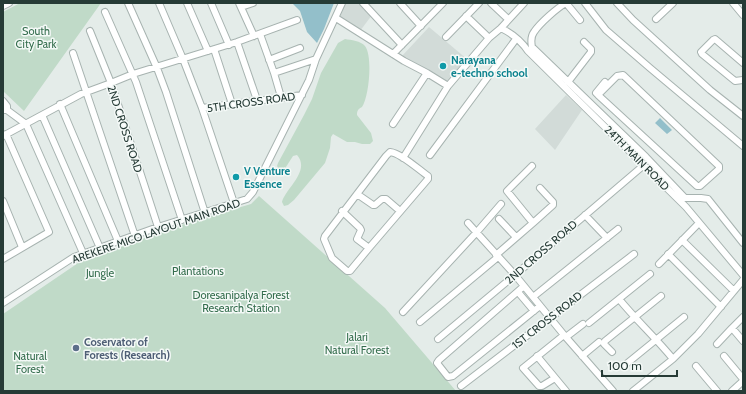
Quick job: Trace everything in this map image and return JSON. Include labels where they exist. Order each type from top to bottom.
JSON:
[{"type":"street","points":[[3,6],[9,3]]},
{"type":"street","points":[[128,3],[157,68],[205,213]]},
{"type":"street","points":[[159,3],[202,108]]},
{"type":"street","points":[[187,3],[211,50],[232,104]]},
{"type":"street","points":[[211,3],[230,45]]},
{"type":"street","points":[[253,3],[240,5],[269,60],[281,97]]},
{"type":"street","name":"AREKERE MICO LAYOUT MAIN ROAD","points":[[3,303],[65,263],[83,254],[247,199],[253,192],[302,95],[316,59],[342,3]]},
{"type":"street","points":[[364,3],[402,44]]},
{"type":"street","points":[[400,3],[421,26]]},
{"type":"street","points":[[446,37],[479,3]]},
{"type":"street","points":[[490,3],[508,19]]},
{"type":"street","points":[[403,158],[448,86],[489,38],[501,28],[524,3]]},
{"type":"street","points":[[528,48],[534,32],[566,3],[580,20]]},
{"type":"street","points":[[585,3],[606,30],[743,146]]},
{"type":"street","points":[[617,3],[632,20],[710,90],[743,116]]},
{"type":"street","points":[[656,19],[674,3]]},
{"type":"street","points":[[733,3],[743,15]]},
{"type":"street","points":[[393,54],[421,26],[439,4]]},
{"type":"street","points":[[105,12],[133,74],[182,220]]},
{"type":"street","points":[[466,16],[489,38]]},
{"type":"street","points":[[336,18],[404,61],[448,86]]},
{"type":"street","points":[[3,259],[49,232],[5,135],[60,104],[87,92],[133,74],[230,45],[297,20]]},
{"type":"street","name":"24TH MAIN ROAD","points":[[501,28],[528,48],[568,82],[685,198],[708,199],[743,242]]},
{"type":"street","name":"2ND CROSS ROAD","points":[[90,31],[111,83],[158,228]]},
{"type":"street","points":[[430,155],[516,39]]},
{"type":"street","points":[[743,63],[715,39],[701,52],[735,82],[743,80]]},
{"type":"street","points":[[237,42],[257,100]]},
{"type":"street","points":[[568,82],[591,52],[591,49],[584,42]]},
{"type":"street","points":[[269,60],[300,48]]},
{"type":"street","name":"24TH MAIN ROAD","points":[[528,48],[686,207],[743,275]]},
{"type":"street","points":[[73,53],[135,236]]},
{"type":"street","points":[[274,73],[316,59]]},
{"type":"street","points":[[393,124],[427,73]]},
{"type":"street","points":[[598,95],[616,76],[621,74],[623,75],[720,167],[700,186],[697,186],[650,144],[645,139],[598,95],[596,93],[605,82]]},
{"type":"street","name":"5TH CROSS ROAD","points":[[234,203],[202,108],[302,95]]},
{"type":"street","points":[[3,101],[7,106],[5,110],[26,124],[83,254]]},
{"type":"street","points":[[60,104],[118,241]]},
{"type":"street","points":[[42,115],[100,248]]},
{"type":"street","points":[[636,148],[645,139]]},
{"type":"street","points":[[641,153],[650,144]]},
{"type":"street","points":[[390,152],[394,152],[403,158],[428,178],[349,271],[347,271],[333,260],[324,236],[356,194],[390,152]]},
{"type":"street","name":"2ND CROSS ROAD","points":[[438,339],[644,165]]},
{"type":"street","points":[[532,166],[507,191],[533,223]]},
{"type":"street","points":[[420,322],[497,256],[516,237],[553,205],[553,202],[540,188]]},
{"type":"street","points":[[356,194],[373,205],[382,199],[386,199],[400,211]]},
{"type":"street","points":[[3,201],[22,247]]},
{"type":"street","points":[[403,312],[501,204]]},
{"type":"street","points":[[342,211],[360,228],[361,230],[357,239],[369,248]]},
{"type":"street","points":[[585,215],[607,238]]},
{"type":"street","points":[[499,219],[516,237]]},
{"type":"street","points":[[659,264],[699,223]]},
{"type":"street","points":[[468,224],[515,275],[613,391]]},
{"type":"street","points":[[533,297],[618,229]]},
{"type":"street","points":[[682,240],[734,291]]},
{"type":"street","name":"1ST CROSS ROAD","points":[[461,386],[634,254]]},
{"type":"street","points":[[668,254],[722,307]]},
{"type":"street","points":[[555,378],[542,386],[539,386],[523,368],[565,336],[586,324],[650,274]]},
{"type":"street","points":[[633,391],[673,359],[698,334],[743,280]]},
{"type":"street","points":[[524,286],[438,361],[438,364],[448,377],[453,376],[540,306]]},
{"type":"street","points":[[518,292],[534,311]]},
{"type":"street","points":[[612,352],[604,342],[661,296]]},
{"type":"street","points":[[619,299],[634,318],[657,340],[673,359]]},
{"type":"street","points":[[624,365],[684,317]]},
{"type":"street","points":[[717,344],[743,317]]},
{"type":"street","points":[[732,328],[743,341]]},
{"type":"street","points":[[582,356],[599,342]]},
{"type":"street","points":[[537,356],[566,391]]},
{"type":"street","points":[[724,356],[743,380],[732,391]]},
{"type":"street","points":[[696,366],[717,391]]},
{"type":"shaded area","points":[[345,3],[360,3],[372,15],[360,31],[338,17]]},
{"type":"shaded area","points":[[429,27],[468,60],[450,80],[445,81],[402,56]]},
{"type":"shaded area","points":[[566,95],[582,110],[555,150],[535,129]]},
{"type":"green space","name":"South City Park","points":[[20,3],[101,3],[24,111],[3,91],[3,12]]},
{"type":"green space","points":[[345,39],[356,41],[365,46],[369,58],[367,95],[362,107],[357,112],[357,115],[371,133],[373,141],[370,144],[347,142],[333,134],[325,163],[294,200],[288,205],[284,206],[282,202],[284,197],[296,180],[301,167],[297,155],[293,156],[281,172],[277,166],[278,163],[312,99],[321,73],[338,43]]},
{"type":"green space","name":"Doresanipalya Forest Research Station","points":[[259,196],[385,308],[456,391],[3,391],[3,314],[84,259],[187,223],[251,204]]},
{"type":"water","points":[[292,3],[334,3],[317,43],[307,32],[300,11]]},
{"type":"water","points":[[660,118],[672,130],[667,134],[655,123]]},
{"type":"place","name":"Narayana e-techno school","points":[[443,66]]},
{"type":"place","name":"V Venture Essence","points":[[236,177]]},
{"type":"place","name":"Coservator of Forests (Research)","points":[[76,348]]},
{"type":"park label","name":"Plantations","points":[[198,271]]},
{"type":"park label","name":"Jungle","points":[[100,273]]},
{"type":"park label","name":"Jalari Natural Forest","points":[[357,343]]},
{"type":"park label","name":"Natural Forest","points":[[30,362]]}]
